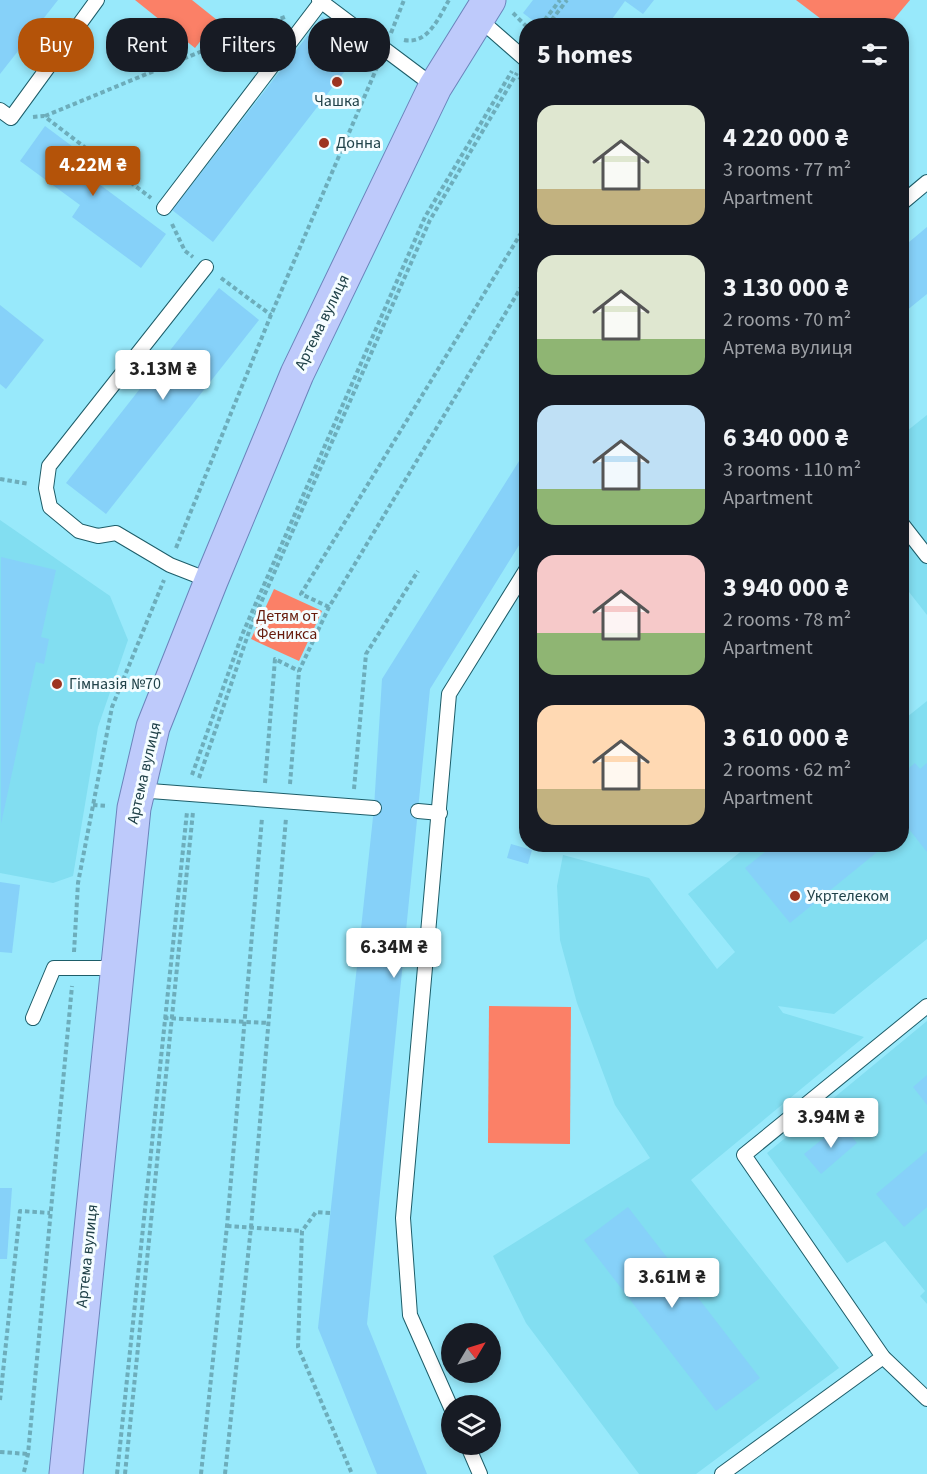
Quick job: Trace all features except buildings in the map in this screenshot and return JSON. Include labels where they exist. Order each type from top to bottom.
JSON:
[{"type":"main road","name":"Артема вулиця","points":[[66,1474],[137,790],[153,727],[297,374],[435,87],[484,9]]},
{"type":"lane","points":[[0,110],[11,118],[97,0]]},
{"type":"lane","points":[[164,208],[320,1],[347,18]]},
{"type":"lane","points":[[484,9],[519,52]]},
{"type":"lane","points":[[390,46],[435,87]]},
{"type":"lane","points":[[909,197],[927,182]]},
{"type":"lane","points":[[206,267],[50,466],[46,488],[50,507],[79,531],[98,536],[116,533],[170,565],[211,581]]},
{"type":"lane","points":[[909,533],[927,556]]},
{"type":"lane","points":[[445,1395],[410,1315],[404,1218],[449,694],[519,581]]},
{"type":"lane","points":[[137,790],[374,808]]},
{"type":"lane","points":[[418,811],[440,813]]},
{"type":"lane","points":[[33,1018],[54,968],[117,968]]},
{"type":"lane","points":[[927,1006],[744,1155],[883,1357],[927,1399]]},
{"type":"lane","points":[[722,1474],[883,1357]]},
{"type":"lane","points":[[472,1455],[480,1474]]},
{"type":"path","points":[[390,35],[404,0]]},
{"type":"path","points":[[390,43],[413,42],[424,37],[449,0]]},
{"type":"path","points":[[546,18],[560,0]]},
{"type":"path","points":[[553,18],[567,0]]},
{"type":"path","points":[[44,116],[320,1]]},
{"type":"path","points":[[519,66],[424,217],[242,635],[189,782],[192,794],[191,818],[127,1473],[117,1471],[164,1018],[192,794],[252,623],[430,220],[519,67]]},
{"type":"path","points":[[271,315],[375,72]]},
{"type":"path","points":[[328,607],[301,594],[519,236]]},
{"type":"path","points":[[225,1474],[251,1227],[299,671],[328,607],[519,291]]},
{"type":"path","points":[[0,479],[46,488]]},
{"type":"path","points":[[352,806],[366,654],[417,571]]},
{"type":"path","points":[[201,1474],[227,1226],[275,658],[299,671]]},
{"type":"path","points":[[164,1018],[269,1023]]},
{"type":"path","points":[[0,1400],[20,1211],[50,1213]]},
{"type":"path","points":[[330,1213],[316,1212],[302,1231],[298,1347],[351,1474]]},
{"type":"path","points":[[227,1226],[302,1231]]},
{"type":"path","points":[[0,1452],[28,1454]]},
{"type":"shaded area","points":[[927,415],[927,615],[909,592],[909,429]]},
{"type":"shaded area","name":"Гімназія №70","points":[[0,520],[110,596],[128,640],[98,727],[73,876],[53,883],[0,873]]},
{"type":"shaded area","points":[[927,701],[927,939],[834,1014],[778,1006],[783,1013],[864,1037],[691,1180],[839,1368],[696,1474],[639,1474],[526,1323],[493,1256],[650,1158],[615,1105],[577,1003],[560,940],[557,886],[563,855],[649,878],[717,969],[735,952],[688,894],[740,852],[909,852],[909,715]]},
{"type":"shaded area","points":[[927,1021],[927,1304],[920,1296],[925,1291],[885,1241],[847,1263],[767,1153]]},
{"type":"green space","points":[[135,0],[192,0],[214,18],[200,18],[200,42],[195,48],[188,42],[188,18],[158,18]]},
{"type":"green space","points":[[796,0],[910,0],[895,18],[820,18]]},
{"type":"green space","name":"Детям от Феникса","points":[[274,589],[322,611],[299,661],[251,639]]},
{"type":"green space","points":[[489,1006],[571,1007],[570,1144],[488,1143]]},
{"type":"place","name":"Чашка","points":[[337,82]]},
{"type":"place","name":"Донна","points":[[324,143]]},
{"type":"place","name":"Гімназія №70","points":[[57,684]]},
{"type":"place","name":"Укртелеком","points":[[795,896]]}]
